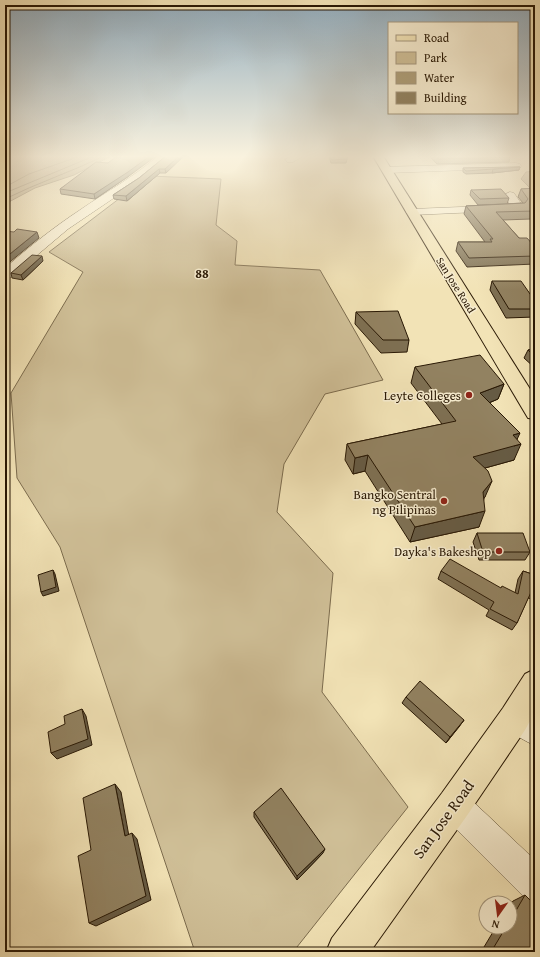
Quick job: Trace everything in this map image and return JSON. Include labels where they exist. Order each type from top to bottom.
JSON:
[{"type":"main road","name":"San Jose Road","points":[[406,201],[535,413]]},
{"type":"main road","name":"San Jose Road","points":[[346,952],[454,805],[525,725],[535,684]]},
{"type":"street","points":[[5,275],[61,230],[103,201]]},
{"type":"street","points":[[412,212],[518,208],[513,201]]},
{"type":"street","points":[[454,805],[535,884]]},
{"type":"green space","points":[[117,201],[219,201],[216,225],[237,241],[235,265],[320,270],[383,380],[325,394],[284,464],[277,512],[333,573],[322,692],[408,807],[293,952],[195,952],[60,547],[17,478],[11,393],[83,272],[49,252]]},
{"type":"water","points":[[5,201],[11,201],[5,204]]},
{"type":"building","points":[[527,201],[535,201],[535,213],[534,211],[496,212],[519,238],[527,238],[535,247],[535,256],[469,258],[458,242],[492,242],[490,239],[493,239],[466,206],[525,203]]},
{"type":"building","points":[[17,229],[37,232],[5,258],[5,231],[14,232]]},
{"type":"building","points":[[32,255],[42,256],[21,275],[11,273]]},
{"type":"building","points":[[492,281],[521,281],[535,301],[535,309],[509,309]]},
{"type":"building","points":[[398,311],[409,340],[383,340],[356,312]]},
{"type":"building","points":[[535,349],[535,357],[528,350]]},
{"type":"building","points":[[480,355],[504,384],[480,393],[520,433],[513,435],[521,444],[473,457],[488,471],[492,481],[483,492],[485,511],[415,527],[368,455],[355,458],[347,444],[456,421],[415,367]]},
{"type":"building","points":[[477,533],[523,533],[530,552],[483,552]]},
{"type":"building","points":[[450,559],[501,588],[502,586],[518,594],[523,571],[535,575],[535,591],[532,590],[517,623],[490,609],[494,602],[441,571]]},
{"type":"building","points":[[53,570],[56,587],[41,592],[38,575]]},
{"type":"building","points":[[420,681],[464,720],[450,737],[406,697]]},
{"type":"building","points":[[82,709],[88,739],[51,753],[48,732],[65,724],[64,716]]},
{"type":"building","points":[[115,784],[125,836],[132,833],[146,896],[89,923],[78,856],[91,850],[83,798]]},
{"type":"building","points":[[281,788],[325,849],[297,876],[254,812]]},
{"type":"building","points":[[525,895],[535,905],[535,952],[491,952],[501,935],[518,935],[518,907]]},
{"type":"place","name":"Leyte Colleges","points":[[469,395]]},
{"type":"place","name":"Bangko Sentral ng Pilipinas","points":[[444,501]]},
{"type":"place","name":"Dayka's Bakeshop","points":[[499,551]]},
{"type":"district","name":"88","points":[[202,273]]}]
